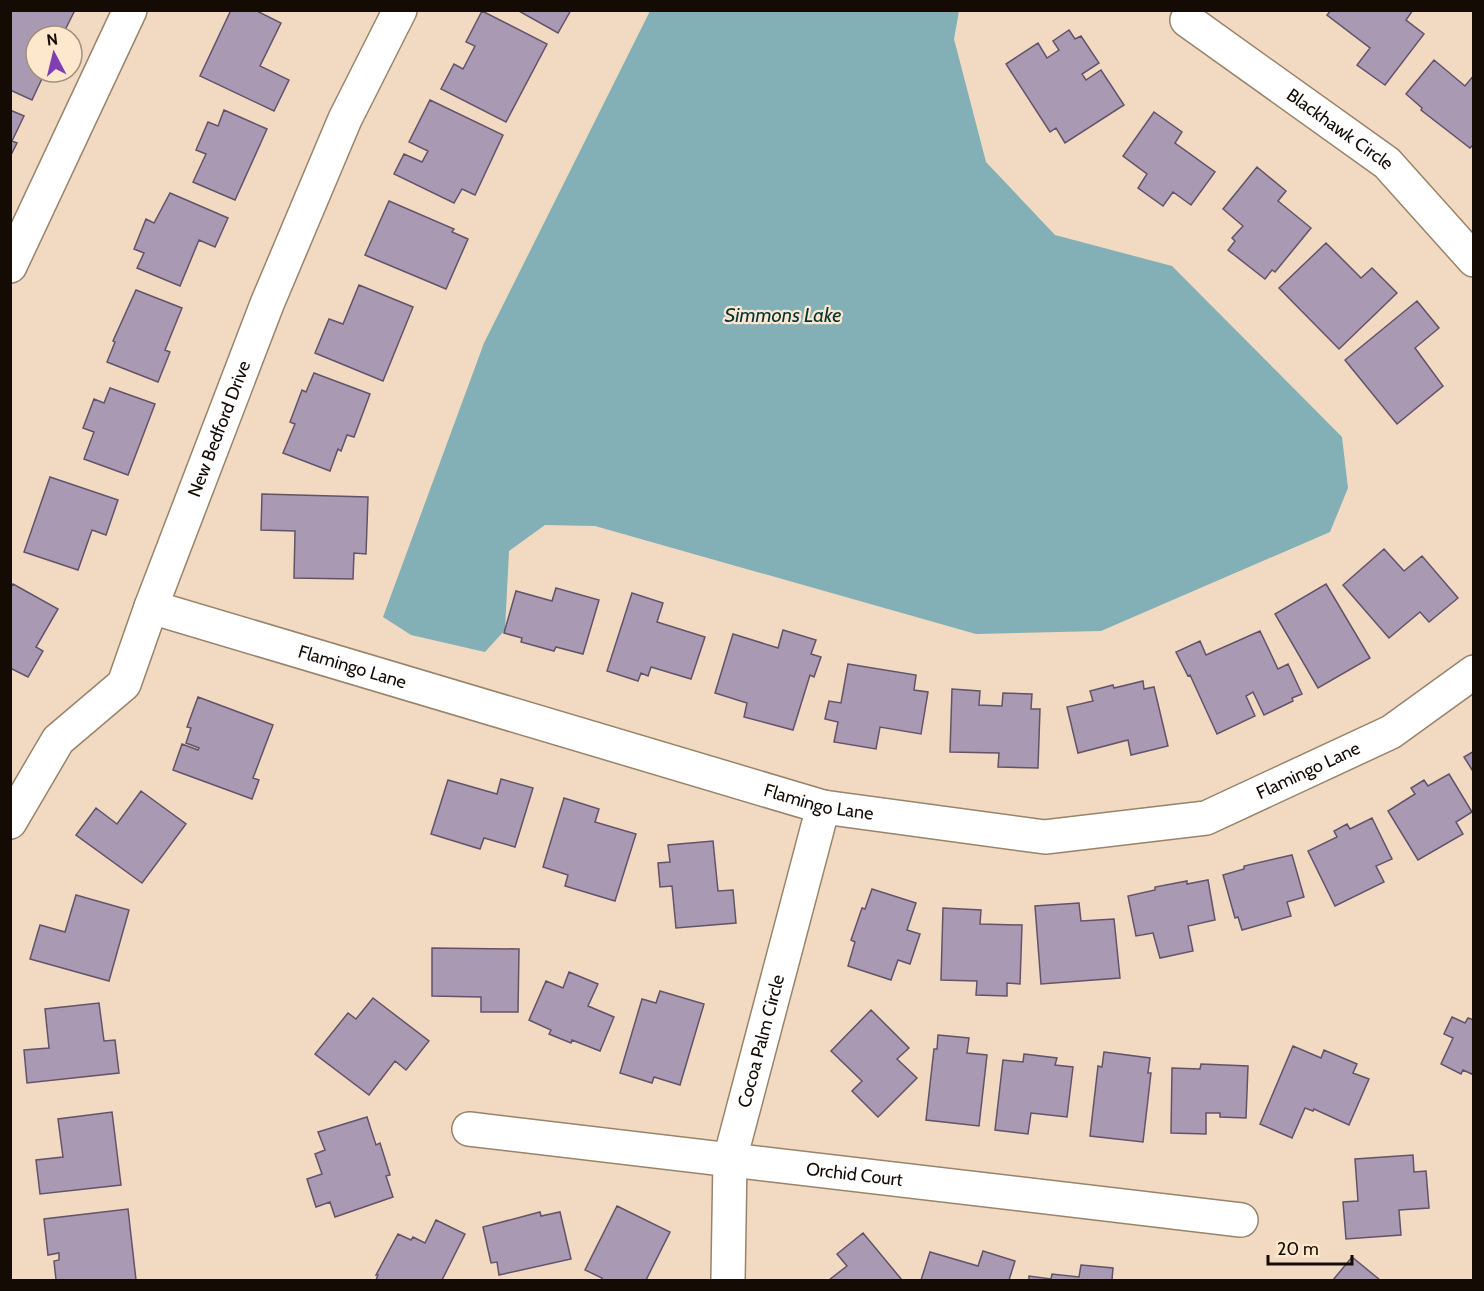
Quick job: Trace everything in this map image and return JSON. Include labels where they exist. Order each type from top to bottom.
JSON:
[{"type":"street","points":[[10,266],[130,10]]},
{"type":"street","name":"New Bedford Drive","points":[[10,822],[58,740],[124,684],[150,608],[267,304],[345,119],[400,10]]},
{"type":"street","name":"Blackhawk Circle","points":[[1186,20],[1387,163],[1473,260]]},
{"type":"street","name":"Flamingo Lane","points":[[150,608],[823,807],[1046,837],[1206,818],[1390,732],[1473,672]]},
{"type":"street","name":"Cocoa Palm Circle","points":[[728,1281],[730,1159],[823,807]]},
{"type":"street","name":"Orchid Court","points":[[469,1129],[1241,1220]]},
{"type":"water","name":"Simmons Lake","points":[[650,11],[959,11],[954,39],[986,162],[1055,235],[1172,266],[1342,437],[1348,488],[1330,532],[1101,631],[976,634],[595,526],[545,525],[509,551],[505,630],[485,652],[411,635],[383,617],[484,343]]},
{"type":"building","points":[[10,10],[75,10],[68,24],[24,24],[24,84],[39,84],[32,100],[10,90]]},
{"type":"building","points":[[231,10],[255,10],[281,23],[260,66],[289,80],[274,111],[200,76]]},
{"type":"building","points":[[517,10],[571,10],[558,33]]},
{"type":"building","points":[[1331,10],[1413,10],[1406,20],[1424,34],[1385,85],[1357,65],[1370,48],[1327,15]]},
{"type":"building","points":[[482,11],[547,44],[506,122],[441,89],[454,64],[463,69],[475,46],[466,42]]},
{"type":"building","points":[[1069,30],[1075,39],[1081,36],[1099,63],[1082,74],[1086,80],[1101,70],[1124,105],[1065,143],[1056,128],[1050,132],[1006,64],[1038,43],[1047,58],[1059,50],[1053,41]]},
{"type":"building","points":[[1434,60],[1465,86],[1474,75],[1474,144],[1470,148],[1421,110],[1422,108],[1406,94]]},
{"type":"building","points":[[430,100],[503,135],[475,195],[462,189],[454,203],[394,174],[404,154],[422,162],[428,151],[409,142]]},
{"type":"building","points":[[10,110],[24,116],[12,141],[17,143],[10,157]]},
{"type":"building","points":[[224,110],[267,129],[235,200],[193,182],[206,154],[196,150],[208,122],[218,126]]},
{"type":"building","points":[[1154,112],[1182,132],[1175,143],[1215,172],[1191,205],[1173,192],[1163,206],[1138,188],[1147,174],[1123,156]]},
{"type":"building","points":[[1257,167],[1286,191],[1278,201],[1311,228],[1275,272],[1272,270],[1265,279],[1228,250],[1235,241],[1232,238],[1243,226],[1223,209]]},
{"type":"building","points":[[170,193],[228,218],[215,247],[199,240],[180,286],[137,268],[144,253],[134,249],[146,219],[154,223]]},
{"type":"building","points":[[389,201],[454,229],[452,232],[468,239],[446,289],[365,255]]},
{"type":"building","points":[[1326,243],[1361,278],[1372,268],[1397,293],[1339,349],[1279,288]]},
{"type":"building","points":[[359,285],[413,307],[383,381],[315,353],[329,319],[343,324]]},
{"type":"building","points":[[136,290],[182,308],[165,350],[170,352],[158,382],[107,362],[115,342],[113,341]]},
{"type":"building","points":[[1417,301],[1439,328],[1415,348],[1443,386],[1397,424],[1345,360]]},
{"type":"building","points":[[314,373],[370,394],[354,437],[347,435],[341,451],[338,449],[330,471],[283,453],[295,424],[290,422],[302,390],[306,392]]},
{"type":"building","points":[[110,388],[155,404],[128,475],[84,459],[94,432],[83,428],[94,399],[104,403]]},
{"type":"building","points":[[50,477],[118,500],[106,535],[92,530],[78,570],[24,552]]},
{"type":"building","points":[[262,494],[368,497],[366,554],[354,553],[353,579],[294,578],[295,531],[261,530]]},
{"type":"building","points":[[1384,549],[1404,571],[1422,556],[1458,598],[1429,622],[1420,612],[1389,638],[1343,585]]},
{"type":"building","points":[[13,584],[58,609],[36,647],[43,651],[28,677],[10,668],[10,588]]},
{"type":"building","points":[[1326,584],[1370,658],[1318,688],[1275,614]]},
{"type":"building","points":[[556,588],[599,600],[583,654],[556,647],[554,651],[521,642],[522,638],[504,633],[516,591],[552,601]]},
{"type":"building","points":[[632,593],[663,603],[657,622],[705,637],[691,679],[651,667],[648,676],[641,673],[638,681],[607,671]]},
{"type":"building","points":[[783,630],[816,640],[811,654],[821,657],[814,677],[810,675],[793,730],[744,717],[747,703],[715,693],[733,634],[778,648]]},
{"type":"building","points":[[1260,631],[1278,669],[1288,664],[1302,694],[1264,715],[1253,692],[1246,696],[1255,716],[1217,734],[1190,675],[1188,676],[1176,652],[1200,641],[1206,655]]},
{"type":"building","points":[[848,664],[916,675],[914,690],[928,692],[921,734],[880,727],[876,749],[834,742],[838,722],[825,719],[829,701],[841,703]]},
{"type":"building","points":[[1143,681],[1144,689],[1154,687],[1168,746],[1131,755],[1128,740],[1078,753],[1067,707],[1093,701],[1090,691]]},
{"type":"building","points":[[952,689],[980,691],[979,705],[1002,706],[1003,693],[1032,694],[1031,709],[1040,709],[1038,768],[998,767],[999,753],[950,752]]},
{"type":"building","points":[[198,697],[273,725],[253,778],[259,780],[252,799],[173,770],[182,744],[198,750],[199,748],[186,743],[191,728],[187,727]]},
{"type":"building","points":[[1474,751],[1474,773],[1464,757]]},
{"type":"building","points":[[1449,774],[1472,812],[1456,822],[1463,834],[1418,860],[1388,811],[1415,794],[1411,788],[1424,780],[1428,786]]},
{"type":"building","points":[[501,779],[533,788],[515,847],[484,838],[480,849],[431,834],[448,780],[497,794]]},
{"type":"building","points":[[141,791],[186,824],[142,883],[76,835],[96,808],[117,824]]},
{"type":"building","points":[[564,798],[599,809],[595,822],[636,834],[615,901],[565,886],[568,875],[543,867]]},
{"type":"building","points":[[1372,818],[1392,859],[1376,866],[1384,882],[1335,906],[1308,851],[1337,837],[1334,831],[1347,824],[1350,829]]},
{"type":"building","points":[[713,841],[718,891],[733,890],[736,923],[676,928],[672,886],[660,887],[658,863],[670,862],[668,845]]},
{"type":"building","points":[[1292,855],[1304,897],[1287,902],[1291,916],[1242,930],[1238,917],[1235,918],[1223,875],[1244,869],[1244,866]]},
{"type":"building","points":[[1208,880],[1215,920],[1188,926],[1193,951],[1160,958],[1153,933],[1136,936],[1128,896],[1155,890],[1155,887]]},
{"type":"building","points":[[872,889],[916,903],[907,930],[920,934],[910,964],[898,960],[891,980],[848,966],[855,942],[851,940],[862,908],[865,909]]},
{"type":"building","points":[[76,895],[129,910],[109,981],[30,959],[40,925],[65,932]]},
{"type":"building","points":[[1079,903],[1081,921],[1114,919],[1120,978],[1041,984],[1035,906]]},
{"type":"building","points":[[943,908],[981,910],[980,924],[1022,925],[1020,984],[1007,983],[1007,996],[976,995],[977,981],[941,980]]},
{"type":"building","points":[[432,948],[519,949],[518,1012],[481,1012],[481,997],[432,996]]},
{"type":"building","points":[[569,972],[598,984],[588,1006],[614,1017],[600,1051],[549,1034],[551,1030],[529,1020],[546,981],[563,988]]},
{"type":"building","points":[[660,991],[704,1004],[680,1085],[654,1077],[652,1083],[620,1073],[642,999],[656,1003]]},
{"type":"building","points":[[373,998],[429,1041],[406,1070],[395,1061],[369,1095],[315,1054],[348,1013],[356,1019]]},
{"type":"building","points":[[99,1003],[104,1041],[115,1040],[119,1073],[27,1083],[24,1050],[49,1048],[45,1009]]},
{"type":"building","points":[[871,1010],[909,1048],[897,1059],[917,1078],[878,1117],[852,1091],[862,1081],[831,1051]]},
{"type":"building","points":[[1452,1017],[1465,1023],[1468,1018],[1474,1020],[1474,1075],[1463,1070],[1461,1074],[1441,1064],[1453,1038],[1444,1034]]},
{"type":"building","points":[[938,1035],[969,1038],[967,1053],[987,1055],[979,1126],[926,1120],[934,1049],[937,1049]]},
{"type":"building","points":[[1293,1046],[1321,1058],[1324,1050],[1357,1064],[1353,1073],[1369,1079],[1349,1125],[1314,1109],[1313,1111],[1305,1108],[1292,1138],[1260,1124]]},
{"type":"building","points":[[1104,1052],[1150,1058],[1148,1073],[1151,1073],[1143,1142],[1090,1136],[1098,1066],[1102,1067]]},
{"type":"building","points":[[1024,1054],[1057,1058],[1055,1065],[1073,1067],[1067,1117],[1031,1113],[1028,1134],[995,1130],[1003,1060],[1023,1062]]},
{"type":"building","points":[[1201,1064],[1248,1066],[1246,1118],[1220,1117],[1220,1113],[1206,1113],[1206,1134],[1171,1133],[1172,1068],[1200,1069]]},
{"type":"building","points":[[112,1112],[121,1185],[40,1194],[36,1160],[63,1157],[58,1119]]},
{"type":"building","points":[[367,1117],[376,1145],[380,1143],[390,1175],[386,1176],[393,1197],[335,1217],[330,1202],[316,1207],[307,1179],[322,1174],[315,1154],[325,1150],[318,1132]]},
{"type":"building","points":[[1413,1155],[1414,1172],[1426,1171],[1429,1208],[1399,1210],[1401,1235],[1346,1239],[1343,1202],[1358,1201],[1355,1159]]},
{"type":"building","points":[[617,1206],[670,1232],[646,1280],[601,1280],[602,1278],[585,1270]]},
{"type":"building","points":[[128,1209],[136,1280],[56,1280],[54,1261],[59,1260],[59,1253],[48,1255],[44,1219]]},
{"type":"building","points":[[540,1212],[541,1216],[560,1212],[571,1259],[499,1275],[497,1262],[491,1263],[483,1227]]},
{"type":"building","points":[[436,1220],[465,1234],[442,1280],[376,1280],[378,1275],[376,1275],[398,1234],[411,1240],[413,1237],[425,1243]]},
{"type":"building","points":[[863,1233],[902,1280],[829,1280],[847,1266],[837,1254]]},
{"type":"building","points":[[983,1251],[1015,1261],[1009,1280],[921,1280],[930,1252],[978,1266]]},
{"type":"building","points":[[1352,1257],[1380,1280],[1333,1280]]},
{"type":"building","points":[[1081,1265],[1113,1268],[1112,1280],[1029,1280],[1029,1276],[1051,1279],[1052,1274],[1079,1277]]}]
